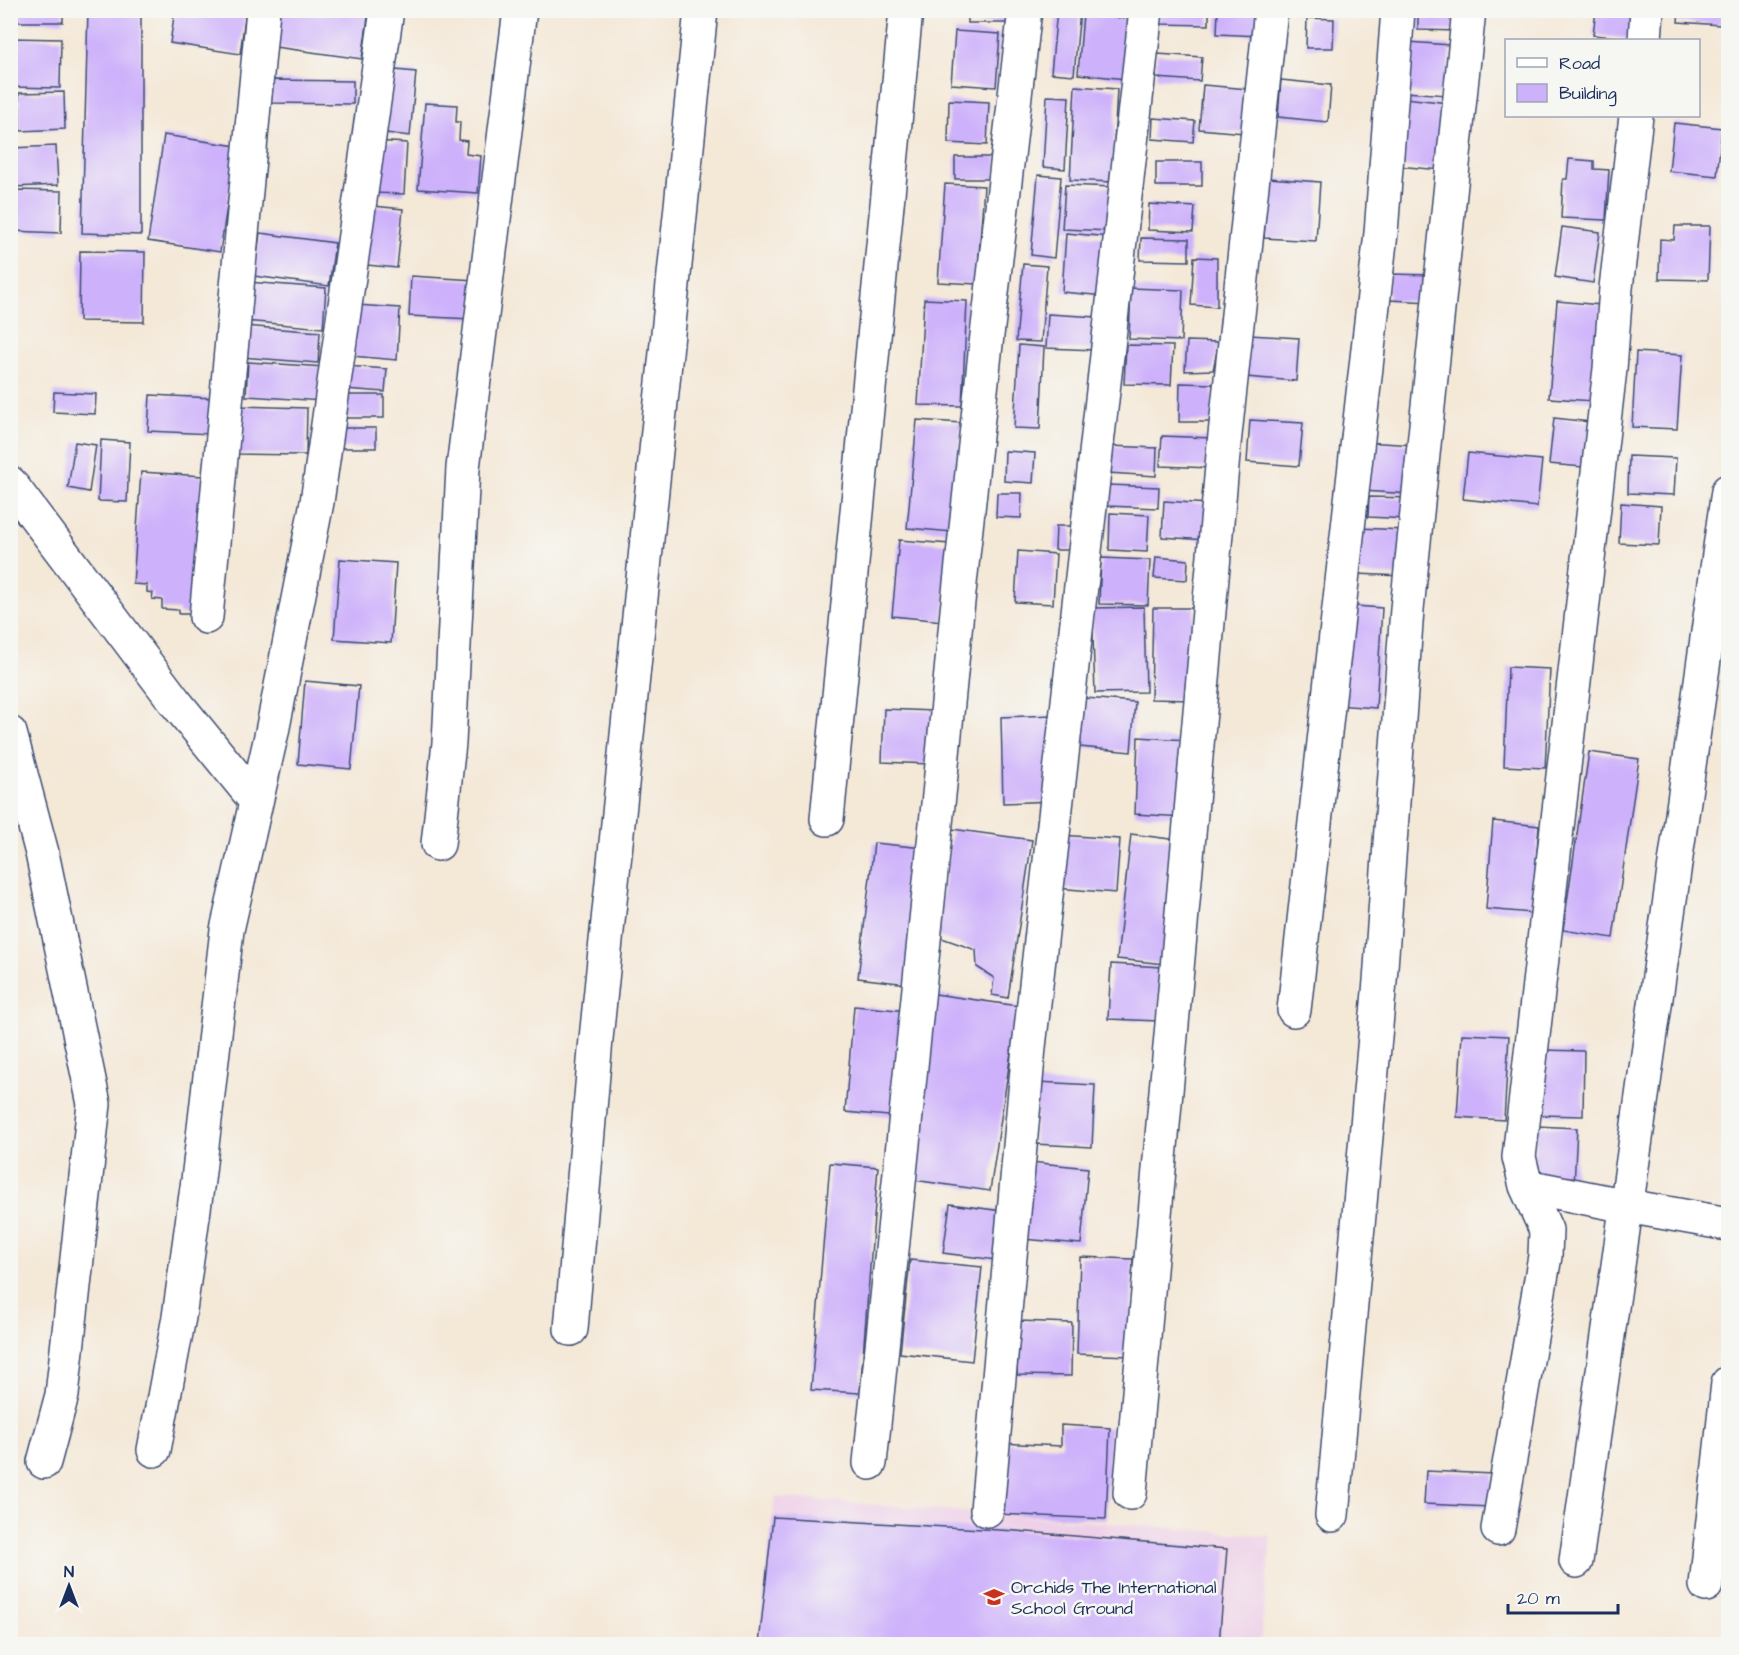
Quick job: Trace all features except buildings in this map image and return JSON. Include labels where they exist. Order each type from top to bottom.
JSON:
[{"type":"street","points":[[206,617],[263,10]]},
{"type":"street","points":[[154,1450],[179,1317],[227,930],[272,732],[317,502],[387,10]]},
{"type":"street","points":[[438,844],[449,744],[462,468],[520,10]]},
{"type":"street","points":[[570,1329],[596,1039],[701,10]]},
{"type":"street","points":[[826,819],[906,10]]},
{"type":"street","points":[[870,1463],[957,611],[1025,10]]},
{"type":"street","points":[[987,1510],[1029,1047],[1146,10]]},
{"type":"street","points":[[1130,1493],[1224,444],[1271,10]]},
{"type":"street","points":[[1294,1010],[1381,233],[1398,10]]},
{"type":"street","points":[[1332,1515],[1380,981],[1407,609],[1470,10]]},
{"type":"street","points":[[1645,39],[1647,10]]},
{"type":"street","points":[[1498,1528],[1545,1256],[1546,1230],[1526,1186],[1519,1157],[1610,369],[1616,288],[1636,117]]},
{"type":"street","points":[[10,483],[176,703],[256,801]]},
{"type":"street","points":[[1576,1561],[1627,1206],[1721,596],[1728,491]]},
{"type":"street","points":[[10,733],[42,853],[94,1104],[62,1395],[45,1462]]},
{"type":"street","points":[[1526,1186],[1728,1224]]},
{"type":"street","points":[[1706,1585],[1728,1383]]},
{"type":"shaded area","name":"Orchids The International School Ground","points":[[775,1497],[1271,1536],[1260,1644],[761,1644]]},
{"type":"place","name":"Orchids The International School Ground","points":[[994,1597]]}]
